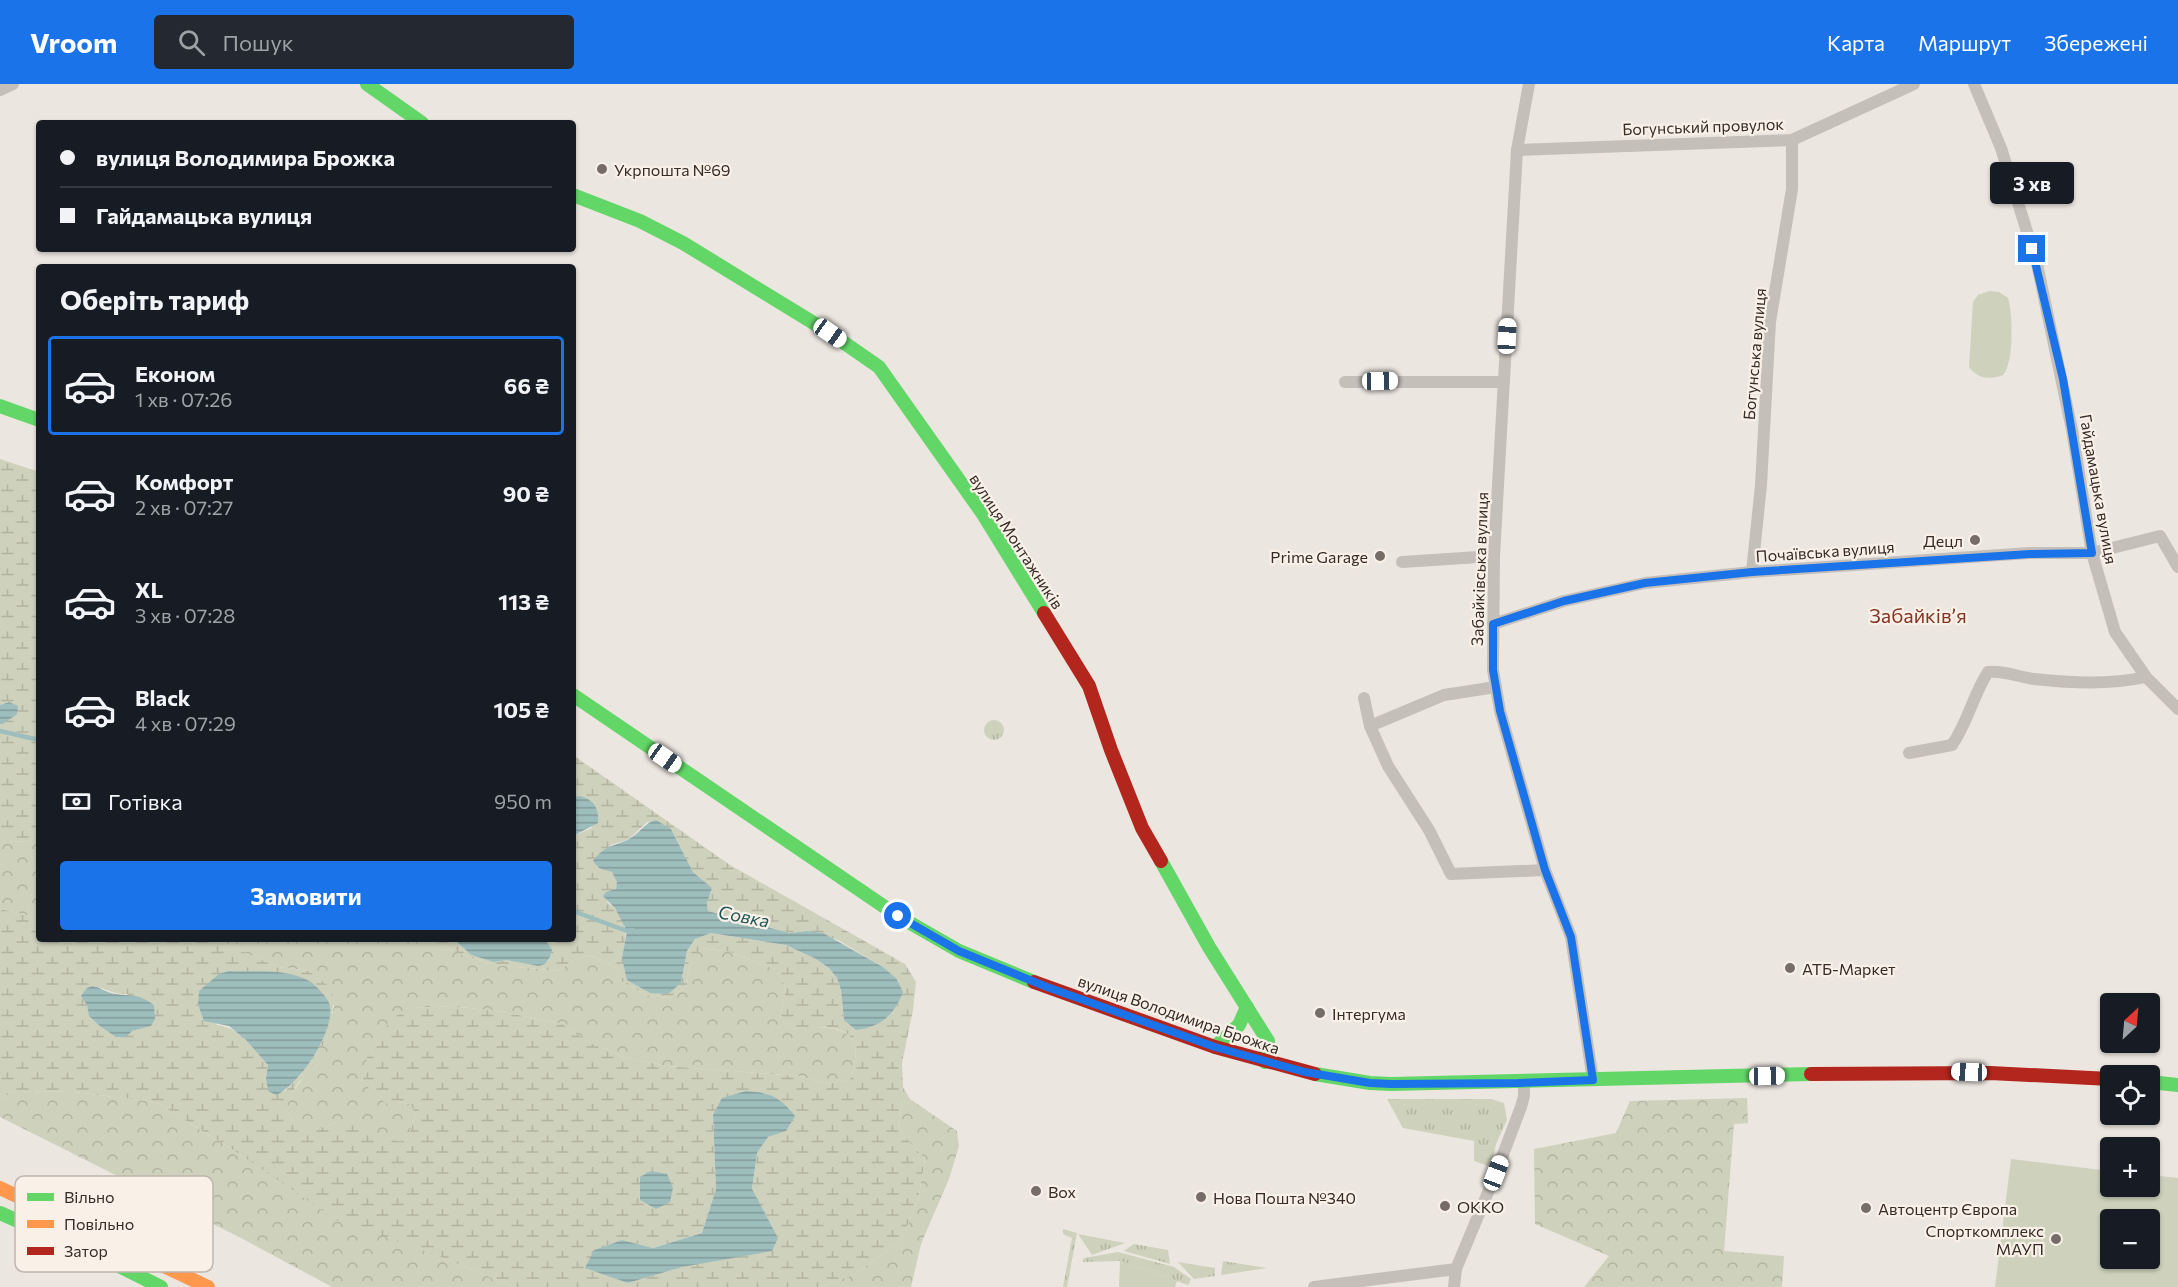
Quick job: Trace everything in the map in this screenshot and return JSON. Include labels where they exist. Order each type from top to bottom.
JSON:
[{"type":"main road","points":[[367,84],[418,120]]},
{"type":"main road","name":"вулиця Монтажників","points":[[576,196],[639,221],[683,243],[830,333],[879,367],[983,514],[1089,686],[1142,828],[1209,947],[1268,1041],[1265,1062]]},
{"type":"main road","points":[[0,406],[36,419]]},
{"type":"main road","name":"вулиця Володимира Брожка","points":[[576,697],[821,865],[898,916],[959,951],[1047,987],[1215,1047],[1265,1062],[1305,1072],[1370,1083],[1524,1083],[1948,1071],[2100,1078]]},
{"type":"main road","points":[[1215,1047],[1239,1025],[1247,1007]]},
{"type":"main road","points":[[2160,1083],[2178,1085]]},
{"type":"main road","points":[[0,1188],[15,1195]]},
{"type":"main road","points":[[0,1213],[15,1220]]},
{"type":"main road","points":[[126,1272],[154,1285]]},
{"type":"main road","points":[[178,1272],[208,1287]]},
{"type":"street","points":[[0,90],[13,84]]},
{"type":"street","name":"Забайківська вулиця","points":[[1529,84],[1517,150],[1494,556],[1493,670],[1500,711],[1545,870],[1571,937],[1593,1080]]},
{"type":"street","name":"Богунський провулок","points":[[1517,150],[1792,140],[1914,84]]},
{"type":"street","name":"Гайдамацька вулиця","points":[[1974,84],[2001,148],[2037,264],[2070,420],[2092,553],[2115,632],[2146,677],[2178,709]]},
{"type":"street","name":"Богунська вулиця","points":[[1752,572],[1762,474],[1770,322],[1792,189],[1792,140]]},
{"type":"street","points":[[1345,382],[1504,382]]},
{"type":"street","name":"Почаївська вулиця","points":[[1493,624],[1564,601],[1645,583],[1752,572],[2030,554],[2092,553],[2160,536],[2178,567]]},
{"type":"street","points":[[1402,562],[1494,556]]},
{"type":"street","points":[[1909,753],[1952,745],[1962,730],[1978,687],[1988,672],[1998,670],[2033,679],[2101,683],[2124,682],[2146,677]]},
{"type":"street","points":[[1370,726],[1444,695],[1496,687]]},
{"type":"street","points":[[1364,698],[1370,726],[1388,766],[1429,830],[1451,874],[1545,870]]},
{"type":"street","points":[[1454,1287],[1456,1269],[1512,1131],[1524,1096],[1524,1083]]},
{"type":"street","points":[[1314,1287],[1456,1269]]},
{"type":"green space","points":[[1989,291],[1999,292],[2008,298],[2012,326],[2007,369],[2003,375],[1993,378],[1980,376],[1969,367],[1973,302],[1978,295]]},
{"type":"green space","points":[[0,459],[36,471],[36,844],[26,841],[0,842],[0,724],[9,719],[9,702],[0,705]]},
{"type":"green space","points":[[994,720],[1001,723],[1004,730],[1001,737],[994,740],[987,737],[984,730],[987,723]]},
{"type":"green space","points":[[576,757],[730,865],[905,964],[916,982],[913,1010],[902,1063],[903,1087],[899,1130],[925,1159],[918,1200],[901,1241],[853,1275],[818,1287],[515,1287],[436,1255],[336,1220],[244,1157],[156,1102],[74,1092],[15,1091],[0,1099],[0,909],[36,917],[36,942],[221,942],[278,967],[309,971],[332,989],[332,1018],[323,1045],[294,1090],[286,1111],[292,1119],[303,1125],[319,1129],[335,1123],[363,1127],[400,1142],[410,1131],[416,1115],[410,1104],[398,1102],[387,1104],[371,1092],[363,1078],[367,1058],[375,1039],[396,1016],[413,1008],[451,1006],[503,1012],[562,1024],[588,1042],[627,1058],[667,1066],[798,1076],[828,1084],[850,1079],[856,1053],[851,1037],[836,1029],[793,1028],[788,1025],[780,1018],[786,988],[777,970],[730,952],[702,948],[692,960],[687,986],[671,998],[648,996],[621,981],[608,963],[587,955],[572,961],[559,971],[495,965],[456,953],[438,942],[457,942],[471,955],[494,962],[506,960],[545,964],[550,957],[551,950],[547,942],[576,942],[576,835],[592,828],[580,796],[576,797]],"holes":[[[647,822],[671,829],[693,872],[712,888],[707,903],[708,911],[791,933],[807,931],[838,940],[883,967],[896,978],[844,1020],[841,990],[837,978],[829,968],[816,959],[786,945],[711,933],[695,939],[687,951],[681,983],[622,958],[625,927],[620,914],[607,902],[618,882],[612,872],[611,845],[629,839]],[[93,986],[127,994],[151,1026],[132,1031],[90,1016],[87,1005]],[[198,1004],[302,1073],[285,1091],[266,1078],[268,1065],[246,1039],[232,1030],[217,1025]],[[713,1115],[786,1131],[768,1137],[757,1153],[752,1190],[778,1238],[628,1283],[594,1250],[622,1240],[653,1248],[702,1233],[716,1189]]]},
{"type":"green space","points":[[26,841],[36,844],[36,917],[0,909],[0,842]]},
{"type":"green space","points":[[221,942],[438,942],[456,953],[495,965],[559,971],[572,961],[587,955],[608,963],[621,981],[648,996],[671,998],[687,986],[692,960],[701,948],[730,952],[777,970],[786,988],[780,1018],[787,1024],[793,1028],[836,1029],[851,1038],[856,1054],[850,1079],[828,1084],[798,1076],[667,1066],[627,1058],[588,1042],[562,1024],[503,1012],[452,1006],[413,1008],[398,1102],[410,1104],[416,1115],[410,1131],[400,1142],[335,1123],[319,1129],[303,1126],[292,1119],[286,1111],[291,1095],[321,1045],[334,1006],[309,971],[278,967]]},
{"type":"green space","points":[[903,1087],[910,1099],[957,1131],[959,1146],[949,1179],[921,1244],[911,1287],[818,1287],[853,1275],[901,1241],[918,1200],[925,1159],[899,1130]]},
{"type":"green space","points":[[15,1091],[74,1092],[156,1102],[244,1157],[436,1255],[515,1287],[332,1287],[213,1224],[213,1176],[118,1176],[0,1117],[0,1099]]},
{"type":"green space","points":[[1747,1098],[1748,1123],[1734,1124],[1724,1251],[1784,1256],[1782,1287],[1584,1287],[1609,1256],[1535,1224],[1534,1149],[1616,1133],[1630,1101]]},
{"type":"green space","points":[[1387,1099],[1491,1099],[1504,1103],[1507,1120],[1496,1144],[1491,1167],[1474,1161],[1474,1141],[1403,1128]]},
{"type":"green space","name":"Спорткомплекс МАУП","points":[[2011,1159],[2100,1170],[2100,1197],[2160,1197],[2160,1176],[2178,1178],[2178,1287],[1995,1287]]},
{"type":"green space","points":[[1063,1229],[1077,1233],[1067,1287],[1063,1287],[1072,1238],[1063,1234]]},
{"type":"green space","points":[[1078,1234],[1125,1243],[1092,1255]]},
{"type":"green space","points":[[1134,1244],[1168,1250],[1170,1264],[1124,1251]]},
{"type":"green space","points":[[1118,1252],[1174,1267],[1191,1279],[1188,1285],[1120,1261],[1083,1262],[1084,1258]]},
{"type":"green space","points":[[1120,1261],[1177,1281],[1175,1287],[1119,1287]]},
{"type":"green space","points":[[1223,1261],[1267,1268],[1221,1275]]},
{"type":"green space","points":[[1178,1262],[1215,1268],[1215,1276],[1194,1279]]},
{"type":"water","points":[[9,702],[18,706],[17,714],[0,724],[0,705]]},
{"type":"water","points":[[580,796],[595,805],[598,823],[576,834],[576,797]]},
{"type":"water","points":[[656,820],[671,829],[693,872],[712,888],[707,903],[708,911],[790,933],[807,931],[823,933],[883,967],[896,978],[903,992],[886,1019],[873,1026],[856,1030],[844,1020],[841,990],[837,978],[829,968],[816,959],[786,945],[711,933],[695,939],[687,951],[681,983],[668,994],[650,993],[627,980],[622,958],[627,931],[615,908],[603,896],[606,892],[616,889],[617,882],[612,872],[599,868],[593,861],[605,849],[629,839],[648,823]]},
{"type":"water","points":[[457,942],[547,942],[552,950],[545,964],[539,966],[506,960],[494,962],[471,955]]},
{"type":"water","points":[[229,971],[282,973],[302,978],[316,986],[329,1003],[328,1026],[314,1055],[295,1080],[276,1095],[268,1091],[266,1078],[268,1065],[246,1040],[229,1026],[204,1021],[198,1004],[199,991],[219,974]]},
{"type":"water","points":[[93,986],[113,994],[140,997],[154,1005],[155,1019],[151,1026],[132,1031],[126,1037],[116,1037],[100,1026],[89,1016],[87,1005],[81,996],[87,988]]},
{"type":"water","points":[[746,1091],[774,1097],[795,1116],[786,1131],[768,1137],[757,1153],[752,1189],[778,1238],[772,1251],[682,1267],[628,1283],[585,1268],[594,1250],[622,1240],[653,1248],[702,1233],[716,1189],[713,1115],[722,1098]]},
{"type":"water","points":[[651,1171],[667,1174],[673,1188],[670,1202],[656,1209],[640,1200],[640,1177]]},
{"type":"waterway","name":"Совка","points":[[0,731],[36,739]]},
{"type":"waterway","name":"Совка","points":[[576,912],[627,931],[633,930]]},
{"type":"traffic: fast","points":[[367,84],[418,120]]},
{"type":"traffic: fast","points":[[576,196],[640,221],[683,243],[830,333],[879,367],[983,514],[1044,613]]},
{"type":"traffic: fast","points":[[0,406],[36,419]]},
{"type":"traffic: fast","points":[[576,697],[898,916],[959,951],[1034,982]]},
{"type":"traffic: fast","points":[[1161,861],[1209,947],[1268,1041],[1265,1062]]},
{"type":"traffic: fast","points":[[1215,1047],[1239,1025],[1247,1007]]},
{"type":"traffic: fast","points":[[1315,1074],[1391,1084],[1811,1074]]},
{"type":"traffic: fast","points":[[2160,1083],[2178,1085]]},
{"type":"traffic: fast","points":[[0,1213],[15,1220]]},
{"type":"traffic: fast","points":[[131,1272],[161,1287]]},
{"type":"traffic: slow","points":[[0,1188],[15,1195]]},
{"type":"traffic: slow","points":[[176,1272],[208,1287]]},
{"type":"traffic: jam","points":[[1044,613],[1089,686],[1142,828],[1161,861]]},
{"type":"traffic: jam","points":[[1034,982],[1215,1047],[1315,1074]]},
{"type":"traffic: jam","points":[[1811,1074],[1990,1073],[2100,1078]]},
{"type":"place","name":"Укрпошта №69","points":[[602,169]]},
{"type":"place","name":"Децл","points":[[1975,540]]},
{"type":"place","name":"Prime Garage","points":[[1380,556]]},
{"type":"place","name":"АТБ-Маркет","points":[[1790,968]]},
{"type":"place","name":"Інтергума","points":[[1320,1013]]},
{"type":"place","name":"Box","points":[[1036,1191]]},
{"type":"place","name":"Нова Пошта №340","points":[[1201,1197]]},
{"type":"place","name":"ОККО","points":[[1445,1206]]},
{"type":"place","name":"Автоцентр Європа","points":[[1866,1208]]},
{"type":"place","name":"Спорткомплекс МАУП","points":[[2056,1239]]},
{"type":"district","name":"Забайківʼя","points":[[1918,615]]},
{"type":"route","points":[[898,916],[959,951],[1047,987],[1215,1047],[1305,1072],[1370,1083],[1391,1084],[1593,1080],[1571,937],[1545,870],[1500,711],[1493,670],[1493,624],[1564,601],[1645,583],[1752,572],[2030,554],[2092,553],[2063,379],[2032,249]]}]
